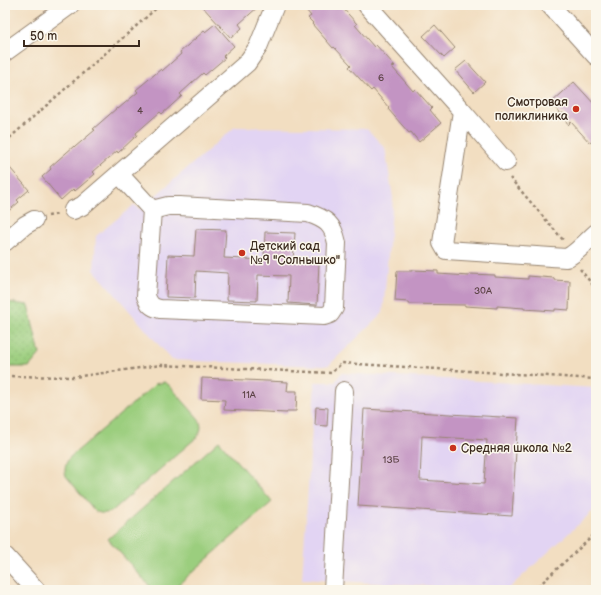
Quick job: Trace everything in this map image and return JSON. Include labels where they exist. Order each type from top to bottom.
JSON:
[{"type":"street","points":[[5,52],[70,5]]},
{"type":"street","points":[[73,210],[82,206],[246,63],[258,47],[275,5]]},
{"type":"street","points":[[367,5],[506,162]]},
{"type":"street","points":[[550,5],[596,56]]},
{"type":"street","points":[[462,111],[442,243],[446,250],[566,258],[572,255],[596,233]]},
{"type":"street","points":[[119,174],[152,210],[146,296],[148,303],[152,307],[160,309],[324,316],[330,314],[334,308],[335,233],[325,221],[317,216],[308,214],[179,206],[168,206],[152,210]]},
{"type":"street","points":[[5,242],[25,225],[34,220]]},
{"type":"street","points":[[332,590],[344,390]]},
{"type":"street","points":[[5,556],[36,590]]},
{"type":"path","points":[[5,8],[9,5]]},
{"type":"path","points":[[5,142],[160,5]]},
{"type":"path","points":[[506,162],[504,171],[572,255],[596,289]]},
{"type":"path","points":[[34,220],[73,210]]},
{"type":"path","points":[[5,376],[74,377],[160,365],[331,372],[342,363],[596,379]]},
{"type":"path","points":[[534,590],[596,533]]},
{"type":"shaded area","name":"Детский сад №9 \"Солнышко\"","points":[[235,127],[367,129],[385,148],[393,198],[383,313],[329,365],[172,360],[94,270],[96,236],[134,205],[140,209]]},
{"type":"shaded area","name":"Средняя школа №2","points":[[341,373],[596,388],[596,508],[507,590],[302,579],[315,382],[335,382]]},
{"type":"green space","points":[[5,303],[28,305],[40,354],[29,367],[5,367]]},
{"type":"green space","points":[[164,382],[169,385],[198,418],[201,428],[199,435],[112,511],[108,513],[99,513],[95,511],[66,476],[65,469],[69,458],[155,384]]},
{"type":"green space","points":[[219,441],[272,502],[172,590],[153,590],[108,539]]},
{"type":"building","points":[[201,5],[260,5],[239,24],[242,28],[231,38]]},
{"type":"building","points":[[312,5],[340,5],[357,24],[355,25],[374,47],[376,45],[395,66],[392,67],[413,91],[415,89],[432,108],[430,110],[441,123],[419,142],[411,132],[409,133],[373,89],[371,91],[349,67],[351,65],[334,47],[333,48],[312,24],[313,23],[308,18],[311,16],[306,10]]},
{"type":"building","points":[[215,24],[234,46],[223,56],[225,58],[205,75],[203,73],[180,94],[182,96],[162,114],[160,112],[136,133],[137,135],[118,153],[117,151],[93,172],[95,174],[75,191],[73,189],[61,200],[42,177],[51,169],[50,167],[95,130],[93,129],[117,108],[118,109],[138,92],[136,90],[161,69],[162,71],[181,54],[180,52],[204,31],[205,32]]},
{"type":"building","points":[[435,25],[455,48],[444,58],[423,36]]},
{"type":"building","points":[[466,61],[485,82],[474,92],[455,70]]},
{"type":"building","name":"Смотровая поликлиника","points":[[574,82],[596,106],[596,138],[590,143],[571,122],[568,125],[566,122],[568,119],[551,103]]},
{"type":"building","points":[[10,168],[29,190],[17,200],[19,202],[5,214],[5,172]]},
{"type":"building","points":[[196,229],[226,230],[224,258],[264,260],[265,232],[295,233],[293,261],[319,263],[317,305],[288,303],[289,276],[258,275],[257,301],[227,300],[228,273],[196,271],[195,298],[166,297],[168,255],[194,256]]},
{"type":"building","points":[[397,271],[438,271],[438,274],[469,276],[469,274],[495,275],[495,277],[528,279],[528,276],[570,281],[569,310],[555,309],[555,311],[497,306],[497,308],[465,305],[409,304],[409,302],[395,301]]},
{"type":"building","points":[[202,378],[288,382],[287,391],[297,391],[296,411],[287,411],[287,413],[224,410],[225,400],[201,399]]},
{"type":"building","points":[[316,407],[328,408],[327,426],[315,425]]},
{"type":"building","points":[[364,409],[518,418],[512,516],[358,506]],"holes":[[[422,436],[487,440],[484,484],[420,480]]]},
{"type":"place","name":"Смотровая поликлиника","points":[[576,109]]},
{"type":"place","name":"Детский сад №9 \"Солнышко\"","points":[[242,253]]},
{"type":"place","name":"Средняя школа №2","points":[[453,448]]}]
